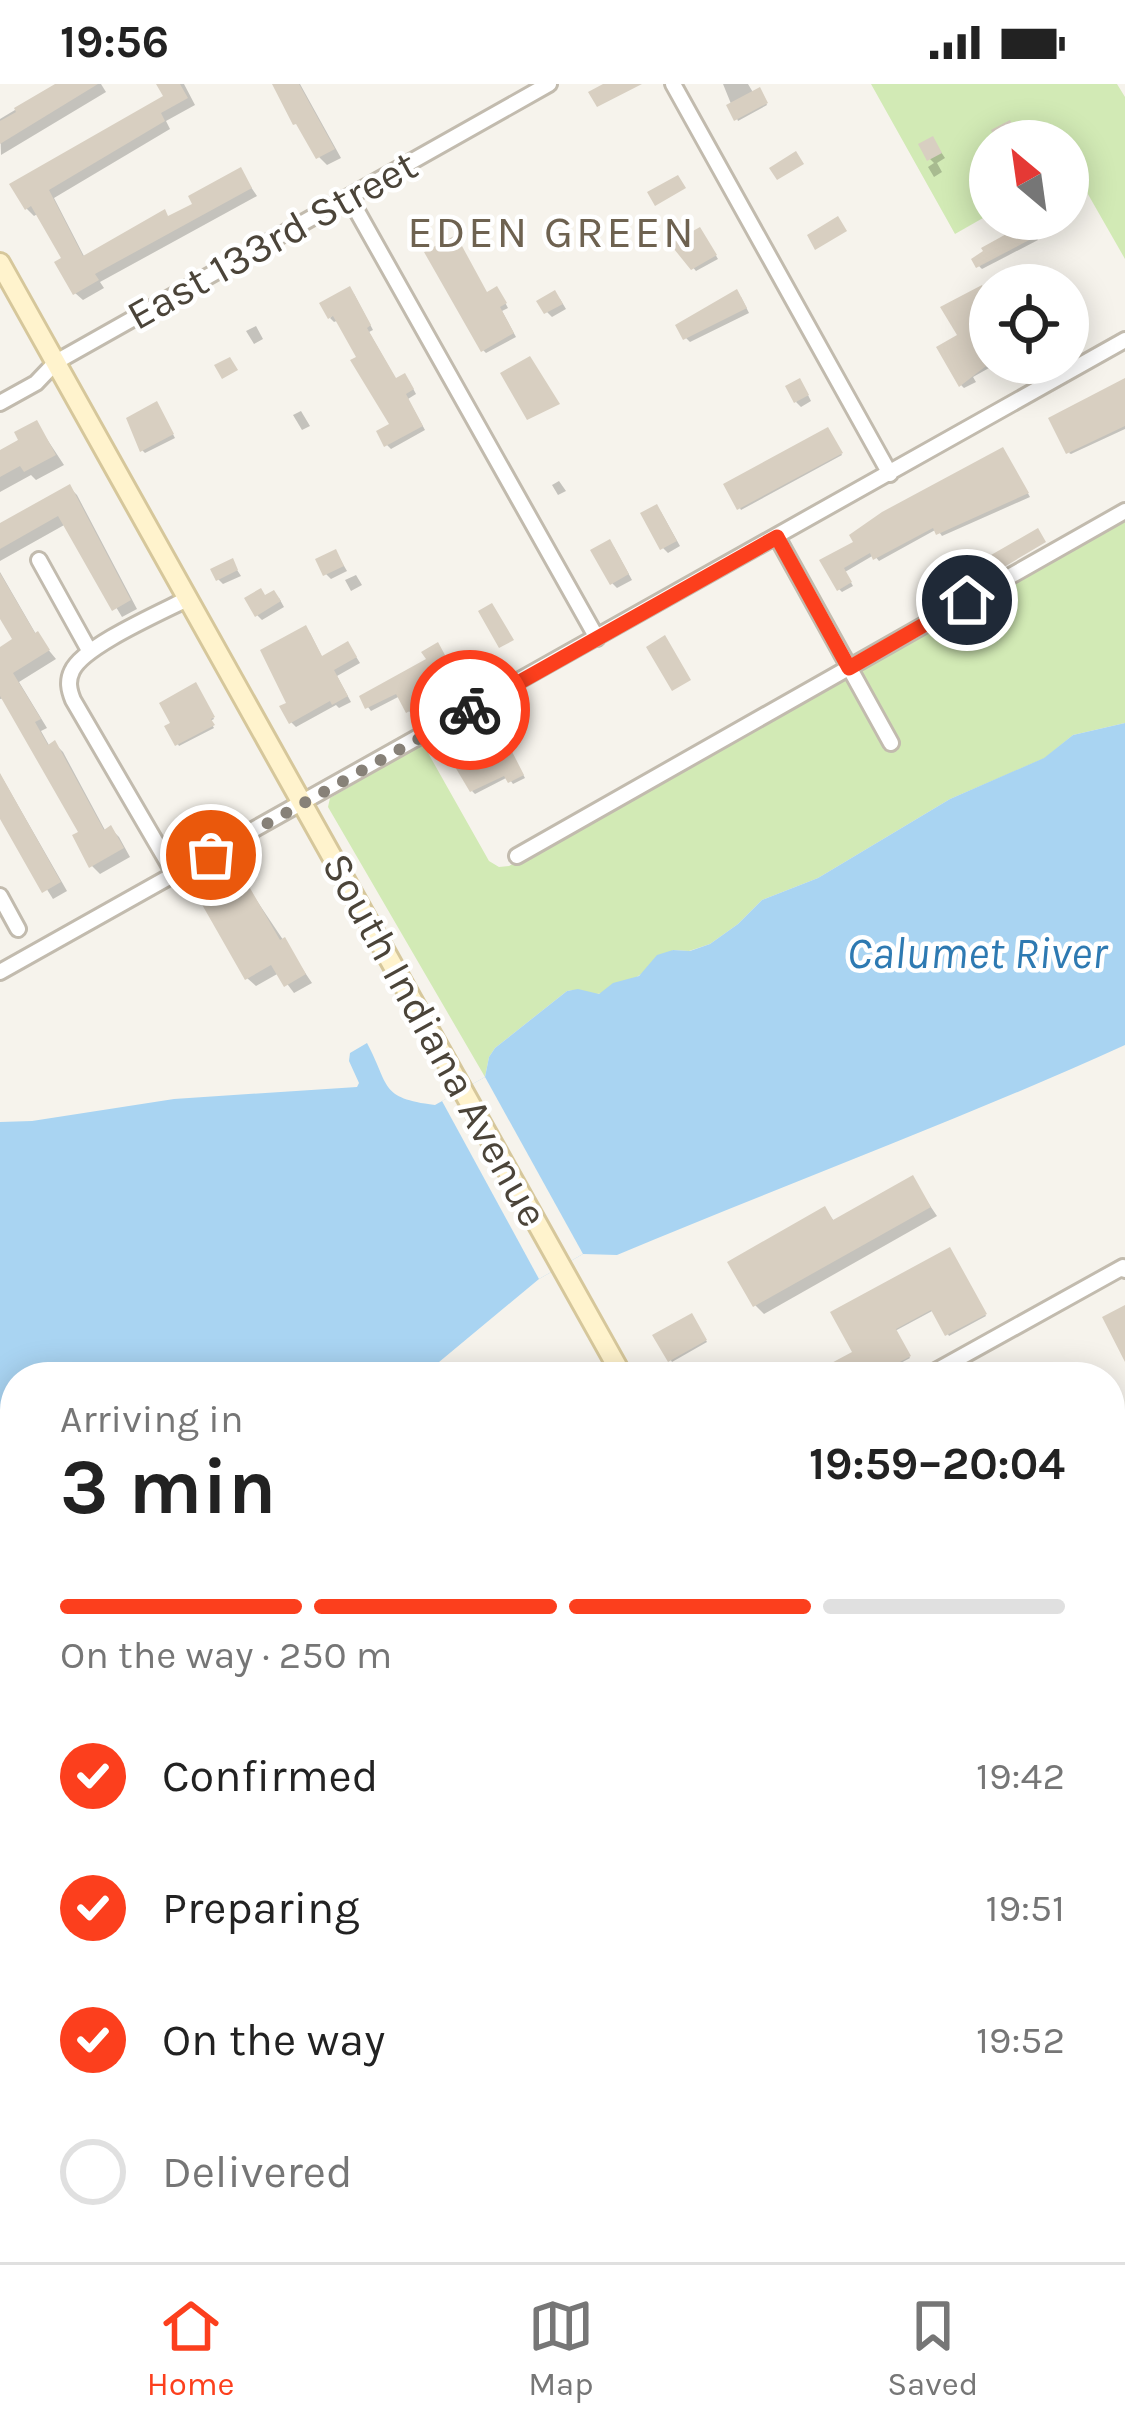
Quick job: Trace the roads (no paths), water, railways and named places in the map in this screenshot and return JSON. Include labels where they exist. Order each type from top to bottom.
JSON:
[{"type":"main road","name":"South Indiana Avenue","points":[[0,263],[615,1362]]},
{"type":"street","name":"East 133rd Street","points":[[0,404],[36,383],[56,362],[549,84]]},
{"type":"street","points":[[673,84],[890,474]]},
{"type":"street","points":[[350,196],[598,638]]},
{"type":"street","points":[[0,972],[1125,340]]},
{"type":"street","points":[[517,856],[1125,511]]},
{"type":"street","points":[[777,537],[891,743]]},
{"type":"street","points":[[39,560],[90,652]]},
{"type":"street","points":[[175,875],[73,700],[70,674],[90,652],[189,598]]},
{"type":"street","points":[[0,896],[18,929]]},
{"type":"street","points":[[953,1362],[1124,1269]]},
{"type":"water","name":"Calumet River","points":[[1125,723],[1125,1045],[617,1255],[583,1254],[539,1279],[439,1362],[0,1362],[0,1122],[174,1099],[357,1087],[350,1053],[367,1043],[395,1094],[435,1105],[485,1077],[495,1048],[567,991],[599,994],[613,983],[639,976],[657,955],[710,944],[762,900],[818,878],[950,799],[1044,758],[1073,735]]},
{"type":"district","name":"EDEN GREEN","points":[[552,232]]}]
